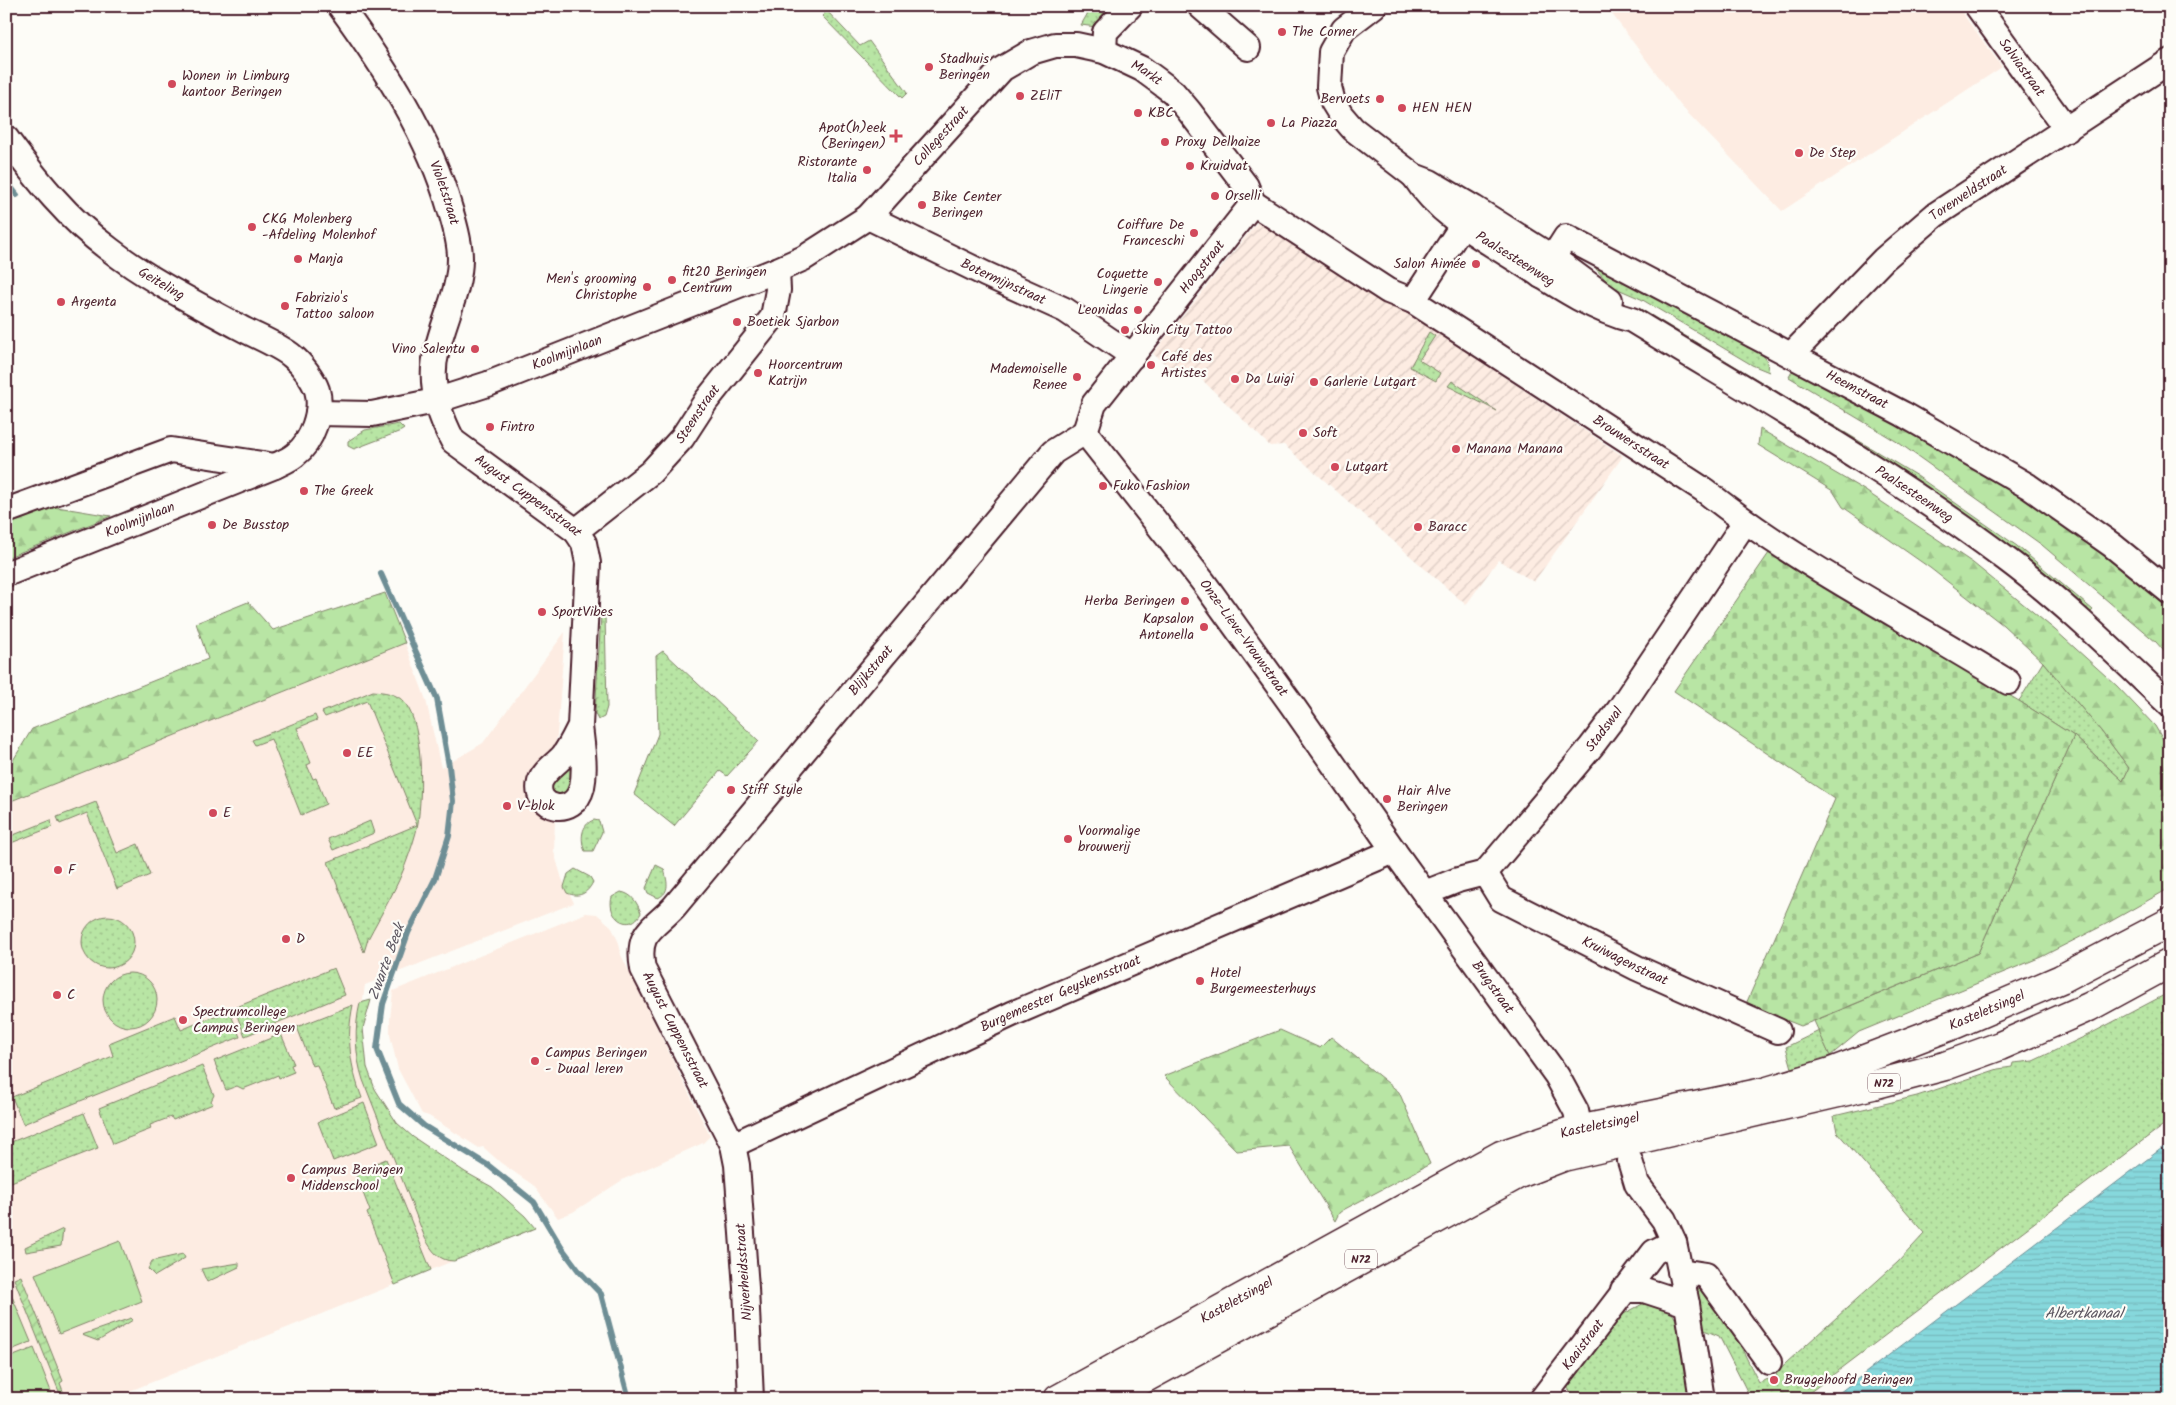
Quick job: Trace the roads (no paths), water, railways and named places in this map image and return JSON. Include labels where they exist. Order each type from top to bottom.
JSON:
[{"type":"main road","name":"Kasteletsingel","points":[[1058,1399],[1501,1155],[1543,1140],[1580,1130],[1764,1092],[1830,1072],[1956,1024],[2061,979],[2170,922]]},
{"type":"main road","name":"Kasteletsingel","points":[[1107,1399],[1519,1174],[1563,1157],[1873,1086],[1945,1066],[2038,1030],[2089,1006],[2170,963]]},
{"type":"street","name":"Violetstraat","points":[[340,6],[391,81],[424,140],[438,173],[456,230],[460,258],[455,295],[436,350],[434,365],[435,401]]},
{"type":"street","points":[[1104,51],[1105,32],[1130,6]]},
{"type":"street","points":[[1200,6],[1248,48]]},
{"type":"street","name":"Paalsesteenweg","points":[[1374,6],[1344,30],[1331,52],[1328,78],[1333,102],[1346,121],[1414,176],[1423,190],[1547,267],[1612,315],[1632,320],[1912,491],[2007,560],[2076,617],[2170,705]]},
{"type":"street","name":"Salviastraat","points":[[1977,6],[2067,130]]},
{"type":"street","name":"Markt","points":[[1017,59],[1041,48],[1055,45],[1076,45],[1104,51],[1142,69],[1173,92],[1246,186],[1253,203]]},
{"type":"street","name":"Collegestraat","points":[[868,217],[1002,69],[1017,59]]},
{"type":"street","name":"Torenveldstraat","points":[[1791,355],[1884,259],[1935,215],[2170,61]]},
{"type":"street","name":"Geiteling","points":[[6,138],[48,192],[108,249],[142,272],[292,356],[309,376],[317,390],[318,412]]},
{"type":"street","name":"Brouwersstraat","points":[[1253,203],[1388,291],[1414,300],[1704,490],[1744,522],[1863,597],[2008,682]]},
{"type":"street","name":"Hoogstraat","points":[[1085,432],[1094,404],[1253,203]]},
{"type":"street","name":"Koolmijnlaan","points":[[6,574],[275,466],[295,455],[304,445],[313,431],[318,412],[372,414],[435,401],[488,384],[777,270],[804,258],[868,217]]},
{"type":"street","name":"Botermijnstraat","points":[[868,217],[976,270],[1065,310],[1133,356]]},
{"type":"street","points":[[1414,300],[1468,217]]},
{"type":"street","name":"Heemstraat","points":[[1547,267],[1566,237],[1903,414],[2028,486],[2112,545],[2170,592]]},
{"type":"street","name":"Steenstraat","points":[[576,531],[651,472],[682,438],[706,401],[773,317],[778,290],[777,270]]},
{"type":"street","name":"August Cuppensstraat","points":[[435,401],[442,421],[453,440],[576,531],[584,543],[588,563],[580,726]]},
{"type":"street","name":"Onze-Lieve-Vrouwstraat","points":[[1085,432],[1204,583],[1298,712],[1394,851]]},
{"type":"street","name":"Blijkstraat","points":[[663,917],[674,907],[1054,452],[1085,432]]},
{"type":"street","points":[[6,511],[171,450],[275,466]]},
{"type":"street","name":"Stadswal","points":[[1485,873],[1591,747],[1619,710],[1744,522]]},
{"type":"street","name":"Brugstraat","points":[[1394,851],[1557,1076],[1576,1111],[1580,1130]]},
{"type":"street","name":"Burgemeester Geyskensstraat","points":[[733,1145],[1012,1014],[1394,851]]},
{"type":"street","points":[[1425,893],[1458,880],[1485,873]]},
{"type":"street","name":"Kruiwagenstraat","points":[[1485,873],[1501,899],[1637,968],[1778,1031]]},
{"type":"street","name":"August Cuppensstraat","points":[[663,917],[650,929],[641,946],[644,969],[733,1145]]},
{"type":"street","name":"Nijverheidsstraat","points":[[733,1145],[737,1165],[746,1288],[751,1399]]},
{"type":"street","points":[[1630,1161],[1637,1184],[1664,1220],[1674,1242],[1687,1304],[1702,1399]]},
{"type":"street","name":"Kaaistraat","points":[[1542,1399],[1623,1290],[1654,1252],[1674,1242]]},
{"type":"street","points":[[1680,1271],[1706,1275],[1768,1362]]},
{"type":"street","points":[[1623,1290],[1644,1290],[1687,1304]]},
{"type":"water","name":"Albertkanaal","points":[[2170,1142],[2170,1399],[1831,1399],[2129,1173]]},
{"type":"waterway","name":"Zwarte Beek","points":[[6,181],[17,195]]},
{"type":"waterway","name":"Zwarte Beek","points":[[381,574],[437,699],[453,801],[449,836],[435,879],[408,933],[383,1004],[377,1049],[399,1104],[424,1126],[489,1166],[534,1202],[561,1247],[579,1271],[601,1294],[629,1399]]},
{"type":"place","name":"The Corner","points":[[1282,32]]},
{"type":"place","name":"Stadhuis Beringen","points":[[929,67]]},
{"type":"place","name":"Wonen in Limburg kantoor Beringen","points":[[172,84]]},
{"type":"place","name":"ZEliT","points":[[1020,96]]},
{"type":"place","name":"Bervoets","points":[[1380,99]]},
{"type":"place","name":"HEN HEN","points":[[1402,108]]},
{"type":"place","name":"KBC","points":[[1138,113]]},
{"type":"place","name":"La Piazza","points":[[1271,123]]},
{"type":"place","name":"Apot(h)eek (Beringen)","points":[[896,136]]},
{"type":"place","name":"Proxy Delhaize","points":[[1165,142]]},
{"type":"place","name":"De Step","points":[[1799,153]]},
{"type":"place","name":"Kruidvat","points":[[1190,166]]},
{"type":"place","name":"Ristorante Italia","points":[[867,170]]},
{"type":"place","name":"Orselli","points":[[1215,196]]},
{"type":"place","name":"Bike Center Beringen","points":[[922,205]]},
{"type":"place","name":"CKG Molenberg -Afdeling Molenhof","points":[[252,227]]},
{"type":"place","name":"Coiffure De Franceschi","points":[[1194,233]]},
{"type":"place","name":"Manja","points":[[298,259]]},
{"type":"place","name":"Salon Aimée","points":[[1476,264]]},
{"type":"place","name":"fit20 Beringen Centrum","points":[[672,280]]},
{"type":"place","name":"Coquette Lingerie","points":[[1158,282]]},
{"type":"place","name":"Men's grooming Christophe","points":[[647,287]]},
{"type":"place","name":"Argenta","points":[[61,302]]},
{"type":"place","name":"Fabrizio's Tattoo saloon","points":[[285,306]]},
{"type":"place","name":"Leonidas","points":[[1138,310]]},
{"type":"place","name":"Boetiek Sjarbon","points":[[737,322]]},
{"type":"place","name":"Skin City Tattoo","points":[[1125,330]]},
{"type":"place","name":"Vino Salentu","points":[[475,349]]},
{"type":"place","name":"Café des Artistes","points":[[1151,365]]},
{"type":"place","name":"Hoorcentrum Katrijn","points":[[758,373]]},
{"type":"place","name":"Mademoiselle Renee","points":[[1077,377]]},
{"type":"place","name":"Da Luigi","points":[[1235,379]]},
{"type":"place","name":"Garlerie Lutgart","points":[[1314,382]]},
{"type":"place","name":"Fintro","points":[[490,427]]},
{"type":"place","name":"Soft","points":[[1303,433]]},
{"type":"place","name":"Manana Manana","points":[[1456,449]]},
{"type":"place","name":"Lutgart","points":[[1335,467]]},
{"type":"place","name":"Fuko Fashion","points":[[1103,486]]},
{"type":"place","name":"The Greek","points":[[304,491]]},
{"type":"place","name":"De Busstop","points":[[212,525]]},
{"type":"place","name":"Baracc","points":[[1418,527]]},
{"type":"place","name":"Herba Beringen","points":[[1185,601]]},
{"type":"place","name":"SportVibes","points":[[542,612]]},
{"type":"place","name":"Kapsalon Antonella","points":[[1204,627]]},
{"type":"place","name":"EE","points":[[347,753]]},
{"type":"place","name":"Stiff Style","points":[[731,790]]},
{"type":"place","name":"Hair Alve Beringen","points":[[1387,799]]},
{"type":"place","name":"V-blok","points":[[507,806]]},
{"type":"place","name":"E","points":[[213,813]]},
{"type":"place","name":"Voormalige brouwerij","points":[[1068,839]]},
{"type":"place","name":"F","points":[[58,870]]},
{"type":"place","name":"D","points":[[286,939]]},
{"type":"place","name":"Hotel Burgemeesterhuys","points":[[1200,981]]},
{"type":"place","name":"C","points":[[57,995]]},
{"type":"place","name":"Spectrumcollege Campus Beringen","points":[[183,1020]]},
{"type":"place","name":"Campus Beringen - Duaal leren","points":[[535,1061]]},
{"type":"place","name":"Campus Beringen Middenschool","points":[[291,1178]]},
{"type":"place","name":"Bruggehoofd Beringen","points":[[1774,1380]]}]
